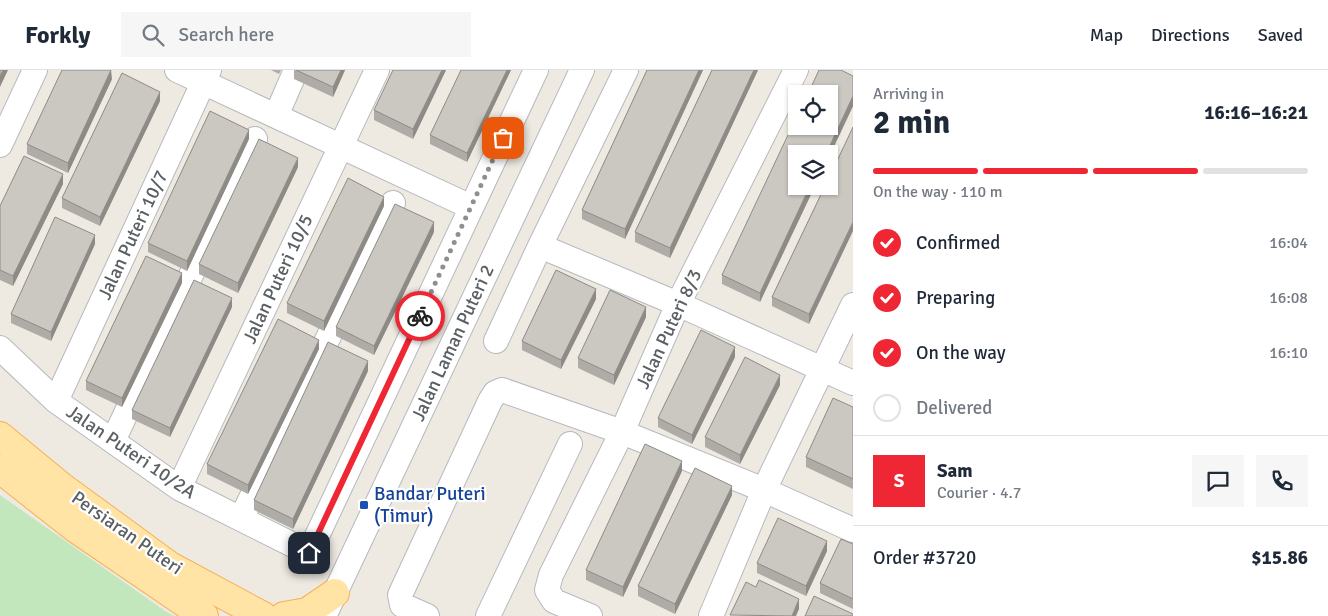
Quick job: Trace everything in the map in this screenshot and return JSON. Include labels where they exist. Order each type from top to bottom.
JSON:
[{"type":"main road","name":"Persiaran Puteri","points":[[0,436],[62,487],[163,561],[263,616]]},
{"type":"main road","name":"Persiaran Puteri","points":[[0,469],[75,528],[204,616]]},
{"type":"main road","points":[[284,616],[331,608]]},
{"type":"street","points":[[0,145],[35,70]]},
{"type":"street","points":[[177,70],[206,76],[276,116],[470,207],[536,70]]},
{"type":"street","points":[[276,116],[296,70]]},
{"type":"street","name":"Jalan Puteri 10/5","points":[[179,488],[377,70]]},
{"type":"street","name":"Jalan Laman Puteri 2","points":[[331,608],[582,70]]},
{"type":"street","points":[[496,341],[626,70]]},
{"type":"street","name":"Jalan Puteri 8/3","points":[[590,616],[554,602],[547,590],[552,575],[622,432],[678,304],[796,70]]},
{"type":"street","name":"Jalan Puteri 10/7","points":[[56,401],[206,76]]},
{"type":"street","points":[[113,441],[255,139]]},
{"type":"street","points":[[241,519],[393,203]]},
{"type":"street","name":"Jalan Puteri 10/2A","points":[[0,348],[56,401],[179,488],[309,553],[470,207]]},
{"type":"street","points":[[540,246],[678,304],[853,383]]},
{"type":"street","points":[[711,616],[764,490],[853,305]]},
{"type":"street","points":[[427,616],[402,605],[400,595],[495,393],[502,390],[622,432],[764,490],[853,530]]},
{"type":"street","points":[[488,616],[570,444]]},
{"type":"green space","points":[[0,495],[165,611],[174,616],[0,616]]},
{"type":"building","points":[[62,70],[111,70],[68,163],[27,144]]},
{"type":"building","points":[[296,70],[341,70],[333,87]]},
{"type":"building","points":[[393,70],[442,70],[413,129],[374,110]]},
{"type":"building","points":[[461,70],[507,70],[467,153],[430,135]]},
{"type":"building","points":[[647,70],[699,70],[625,229],[582,210]]},
{"type":"building","points":[[712,70],[754,70],[670,248],[635,232]]},
{"type":"building","points":[[819,70],[841,70],[853,76],[853,96],[838,128],[838,85],[812,85]]},
{"type":"building","points":[[122,73],[160,92],[100,217],[62,198]]},
{"type":"building","points":[[210,111],[249,130],[187,261],[148,243]]},
{"type":"building","points":[[853,127],[853,222],[809,314],[772,297],[821,195],[838,195],[838,159]]},
{"type":"building","points":[[788,135],[835,135],[830,145],[788,145],[788,195],[806,195],[760,293],[722,275]]},
{"type":"building","points":[[259,139],[298,158],[238,283],[199,264]]},
{"type":"building","points":[[24,156],[63,174],[13,276],[0,270],[0,206]]},
{"type":"building","points":[[348,178],[384,197],[324,321],[287,303]]},
{"type":"building","points":[[395,204],[434,222],[374,346],[336,327]]},
{"type":"building","points":[[55,217],[95,235],[51,332],[11,314]]},
{"type":"building","points":[[146,256],[182,273],[122,398],[86,381]]},
{"type":"building","points":[[556,270],[596,289],[561,360],[522,341]]},
{"type":"building","points":[[194,280],[232,298],[170,428],[132,410]]},
{"type":"building","points":[[610,290],[646,307],[614,375],[578,358]]},
{"type":"building","points":[[278,319],[319,340],[248,485],[207,464]]},
{"type":"building","points":[[701,330],[735,347],[692,435],[658,418]]},
{"type":"building","points":[[328,342],[368,361],[293,519],[254,500]]},
{"type":"building","points":[[745,357],[780,375],[740,455],[705,437]]},
{"type":"building","points":[[833,398],[853,407],[853,479],[806,457]]},
{"type":"building","points":[[645,444],[682,461],[623,587],[586,570]]},
{"type":"building","points":[[695,468],[732,486],[675,604],[638,586]]},
{"type":"building","points":[[778,518],[827,541],[806,586],[757,563]]},
{"type":"building","points":[[841,539],[853,544],[853,599],[820,583]]},
{"type":"building","points":[[759,580],[799,599],[792,616],[730,615],[746,582],[756,587]]},
{"type":"building","points":[[814,596],[853,614],[853,616],[805,616]]},
{"type":"way so far","points":[[420,316],[503,138]]},
{"type":"place","name":"Bandar Puteri (Timur)","points":[[364,505]]},
{"type":"route","points":[[309,553],[420,316]]}]
